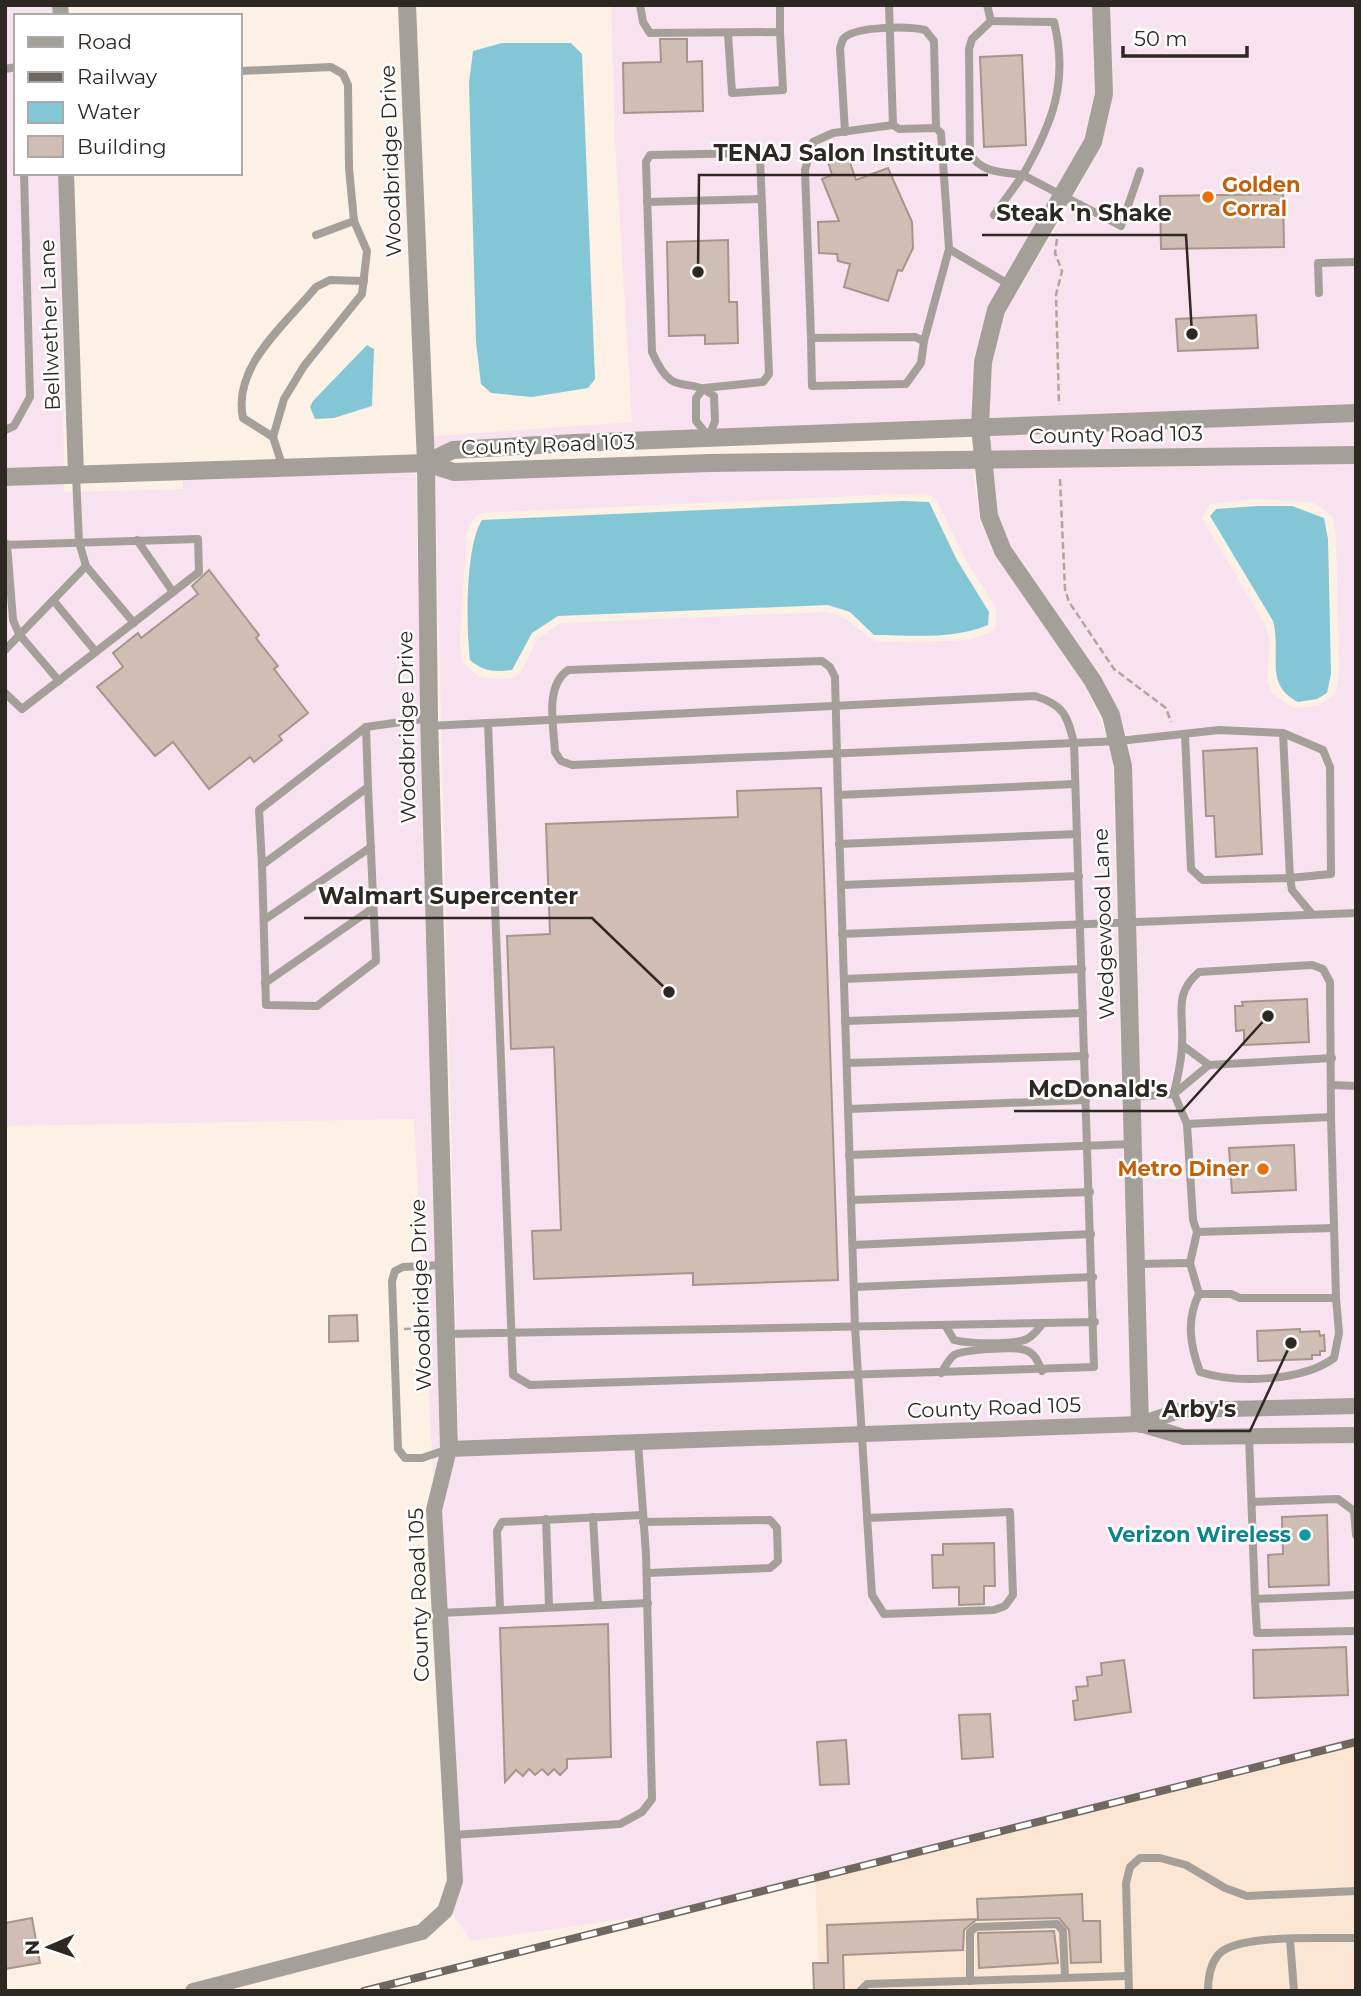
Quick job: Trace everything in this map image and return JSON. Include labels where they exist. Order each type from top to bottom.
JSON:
[{"type":"street","name":"Woodbridge Drive","points":[[407,5],[426,463],[429,722],[449,1449]]},
{"type":"street","points":[[980,427],[983,362],[996,310],[1093,142],[1104,94],[1101,5]]},
{"type":"street","name":"Bellwether Lane","points":[[66,175],[76,475]]},
{"type":"street","name":"County Road 103","points":[[426,463],[453,450],[709,437],[1356,413]]},
{"type":"street","name":"Wedgewood Lane","points":[[980,427],[989,516],[1003,551],[1093,681],[1111,715],[1119,741],[1123,766],[1140,1424]]},
{"type":"street","points":[[709,437],[710,463]]},
{"type":"street","name":"County Road 103","points":[[426,463],[454,471],[710,463],[1356,455]]},
{"type":"street","points":[[5,477],[426,463]]},
{"type":"street","name":"County Road 105","points":[[193,1991],[422,1931],[445,1910],[455,1881],[434,1510],[449,1449],[1140,1424],[1182,1410],[1356,1406]]},
{"type":"street","name":"County Road 105","points":[[1140,1424],[1184,1437],[1356,1435]]},
{"type":"lane","points":[[640,5],[643,22],[650,33],[780,32]]},
{"type":"lane","points":[[728,34],[732,93],[783,90],[780,5]]},
{"type":"lane","points":[[888,5],[894,125]]},
{"type":"lane","points":[[987,5],[991,21]]},
{"type":"lane","points":[[994,215],[1023,175],[1053,118],[1058,89],[1058,37],[1054,22],[991,21],[972,39],[969,49],[970,153],[975,164],[1023,175],[1121,226],[1140,171]]},
{"type":"lane","points":[[845,132],[840,48],[843,39],[855,31],[925,30],[934,41],[936,128],[941,133],[949,249],[924,341],[921,363],[905,384],[813,386],[805,170],[813,142],[820,136],[894,125],[899,129],[936,128]]},
{"type":"lane","points":[[242,71],[331,67],[343,74],[348,85],[349,168],[354,221],[367,251],[362,295],[304,366],[284,399],[273,437],[282,468]]},
{"type":"lane","points":[[755,153],[760,158],[769,374],[763,382],[704,388],[678,386],[661,372],[652,352],[647,202],[646,162],[650,155],[755,153]]},
{"type":"lane","points":[[5,430],[14,426],[30,397],[24,175]]},
{"type":"lane","points":[[647,202],[761,199]]},
{"type":"lane","points":[[316,235],[354,221]]},
{"type":"lane","points":[[949,249],[1010,286]]},
{"type":"lane","points":[[1319,293],[1318,263],[1356,262]]},
{"type":"lane","points":[[273,437],[243,418],[240,403],[248,369],[316,287],[330,280],[364,281]]},
{"type":"lane","points":[[811,338],[915,337],[924,341]]},
{"type":"lane","points":[[704,388],[715,396],[715,421],[709,437]]},
{"type":"lane","points":[[704,388],[696,398],[696,421],[709,437]]},
{"type":"lane","points":[[76,475],[79,542],[86,566],[134,623]]},
{"type":"lane","points":[[5,693],[23,709],[134,623],[199,572],[198,539],[6,545],[10,608],[19,634],[59,681]]},
{"type":"lane","points":[[137,540],[173,592]]},
{"type":"lane","points":[[5,650],[86,566]]},
{"type":"lane","points":[[53,600],[96,652]]},
{"type":"lane","points":[[868,1518],[1010,1512],[1013,1594],[1005,1606],[994,1610],[884,1614],[872,1595],[855,1327],[836,754],[835,677],[830,667],[821,661],[568,670],[559,677],[554,687],[555,752],[561,761],[572,765],[836,754],[1119,741],[1219,730],[1283,733],[1323,750],[1330,767],[1331,874],[1203,880],[1191,869],[1185,735]]},
{"type":"lane","points":[[366,727],[376,961],[317,1006],[266,1005],[259,810],[366,727],[1035,696],[1056,702],[1068,720],[1074,743],[1095,1321],[1094,1367],[1042,1371],[530,1385],[513,1375],[488,723]]},
{"type":"lane","points":[[1283,733],[1290,878],[1292,890],[1312,914]]},
{"type":"lane","points":[[838,796],[1075,784]]},
{"type":"lane","points":[[262,866],[368,787]]},
{"type":"lane","points":[[839,844],[1077,834]]},
{"type":"lane","points":[[264,920],[370,847]]},
{"type":"lane","points":[[841,885],[1079,877]]},
{"type":"lane","points":[[265,983],[373,908]]},
{"type":"lane","points":[[842,934],[1356,913]]},
{"type":"lane","points":[[1311,965],[1323,969],[1330,982],[1331,1117],[1339,1334],[1334,1358],[1320,1369],[1300,1376],[1218,1378],[1200,1371],[1192,1350],[1191,1311],[1199,1294],[1190,1263],[1197,1232],[1192,1220],[1187,1124],[1174,1094],[1182,1045],[1181,1004],[1187,983],[1199,972],[1311,965]]},
{"type":"lane","points":[[844,979],[1082,969]]},
{"type":"lane","points":[[845,1021],[1083,1013]]},
{"type":"lane","points":[[1182,1045],[1209,1065]]},
{"type":"lane","points":[[846,1063],[1085,1056]]},
{"type":"lane","points":[[1132,1097],[1174,1094],[1209,1065],[1332,1058]]},
{"type":"lane","points":[[1332,1086],[1356,1086]]},
{"type":"lane","points":[[848,1109],[1086,1100]]},
{"type":"lane","points":[[1187,1124],[1331,1117]]},
{"type":"lane","points":[[849,1155],[1133,1143]]},
{"type":"lane","points":[[851,1200],[1090,1192]]},
{"type":"lane","points":[[1197,1232],[1334,1228]]},
{"type":"lane","points":[[853,1245],[1091,1234]]},
{"type":"lane","points":[[1136,1264],[1190,1263]]},
{"type":"lane","points":[[442,1265],[403,1267],[395,1271],[392,1282],[395,1365],[401,1455],[422,1458],[449,1449]]},
{"type":"lane","points":[[854,1287],[1093,1278]]},
{"type":"lane","points":[[1199,1294],[1231,1294],[1240,1298],[1336,1298]]},
{"type":"lane","points":[[444,1334],[1095,1321]]},
{"type":"lane","points":[[945,1325],[954,1340],[1010,1342],[1024,1341],[1035,1334],[1043,1323]]},
{"type":"lane","points":[[942,1373],[952,1356],[961,1352],[1011,1349],[1025,1350],[1036,1357],[1042,1371]]},
{"type":"lane","points":[[1249,1436],[1256,1633],[1356,1631]]},
{"type":"lane","points":[[453,1835],[620,1824],[642,1812],[652,1799],[647,1573],[638,1442]]},
{"type":"lane","points":[[1252,1502],[1338,1499],[1354,1511],[1356,1535]]},
{"type":"lane","points":[[593,1517],[598,1605]]},
{"type":"lane","points":[[500,1609],[497,1531],[502,1522],[593,1517],[770,1520],[777,1528],[778,1561],[770,1568],[647,1573]]},
{"type":"lane","points":[[546,1520],[549,1606]]},
{"type":"lane","points":[[1255,1599],[1356,1595]]},
{"type":"lane","points":[[440,1613],[648,1603]]},
{"type":"lane","points":[[1129,1991],[1126,1883],[1130,1867],[1140,1858],[1160,1858],[1186,1865],[1225,1888],[1247,1896],[1356,1891]]},
{"type":"lane","points":[[970,1981],[970,1932],[976,1927],[1044,1924],[1057,1924],[1063,1931],[1065,1978]]},
{"type":"lane","points":[[1209,1991],[1208,1977],[1218,1954],[1238,1942],[1356,1938]]},
{"type":"lane","points":[[1290,1940],[1294,1991]]},
{"type":"lane","points":[[860,1991],[867,1984],[1128,1976]]},
{"type":"path","points":[[1058,231],[1055,253],[1062,271],[1056,295],[1059,405]]},
{"type":"path","points":[[1060,479],[1065,589],[1069,602],[1114,669],[1166,708],[1171,722],[1185,735]]},
{"type":"path","points":[[403,1329],[434,1328],[444,1334]]},
{"type":"shaded area","points":[[5,5],[57,5],[58,14],[14,14],[14,175],[60,175],[64,467],[5,469]]},
{"type":"shaded area","points":[[611,5],[1092,5],[1094,94],[1084,140],[987,309],[973,362],[971,419],[452,441],[435,449],[434,436],[632,422],[615,141]]},
{"type":"shaded area","points":[[1111,5],[1356,5],[1356,405],[990,418],[992,363],[1005,313],[1068,208],[1102,144],[1113,94]]},
{"type":"shaded area","points":[[1356,422],[1356,446],[991,451],[990,435]]},
{"type":"shaded area","points":[[1356,463],[1356,1742],[668,1913],[471,1941],[448,1907],[454,1865],[414,1119],[5,1126],[5,486],[64,484],[64,492],[183,489],[183,480],[416,472],[420,727],[440,1458],[459,1456],[435,475],[973,468],[979,517],[994,554],[1085,685],[1110,743],[1113,766],[1131,1433],[1150,1432],[1130,747],[1119,712],[1102,677],[1012,548],[998,514],[993,468]],"holes":[[[929,495],[936,499],[964,557],[996,608],[996,626],[991,632],[972,639],[950,641],[875,642],[845,618],[826,612],[561,623],[538,638],[520,673],[513,678],[493,679],[478,676],[462,661],[460,641],[467,531],[475,517],[482,513]],[[1255,499],[1314,503],[1332,516],[1336,537],[1339,674],[1335,694],[1318,706],[1294,708],[1272,693],[1267,680],[1270,641],[1265,624],[1202,518],[1209,505]]]},
{"type":"shaded area","points":[[1356,1742],[1356,1991],[820,1991],[815,1875]]},
{"type":"water","points":[[502,43],[571,43],[582,54],[595,379],[588,388],[532,397],[491,393],[481,384],[476,342],[469,83],[473,51]]},
{"type":"water","points":[[367,345],[374,349],[372,406],[334,418],[315,419],[310,407],[313,401]]},
{"type":"water","points":[[929,502],[957,560],[989,612],[988,625],[946,635],[874,635],[850,612],[828,605],[558,616],[532,633],[512,670],[490,670],[470,660],[470,567],[476,532],[482,520]]},
{"type":"water","points":[[1292,506],[1324,518],[1328,539],[1331,674],[1327,693],[1317,699],[1298,702],[1281,687],[1277,677],[1273,621],[1210,516],[1216,509]]},
{"type":"building","points":[[660,39],[687,39],[687,62],[702,61],[703,111],[624,113],[623,63],[661,62]]},
{"type":"building","points":[[1022,55],[1026,145],[984,147],[980,57]]},
{"type":"building","points":[[846,151],[856,180],[888,168],[912,222],[913,248],[902,271],[898,270],[888,301],[844,287],[850,264],[838,261],[837,254],[819,253],[818,222],[839,221],[822,179],[832,175],[827,158]]},
{"type":"building","points":[[1283,194],[1284,247],[1161,249],[1160,196]]},
{"type":"building","points":[[728,240],[729,302],[737,302],[738,343],[705,344],[705,335],[669,336],[667,242]]},
{"type":"building","points":[[1256,315],[1258,348],[1178,351],[1176,319]]},
{"type":"building","points":[[209,570],[259,635],[256,638],[278,666],[274,669],[308,713],[279,736],[282,740],[254,762],[250,757],[209,789],[173,742],[155,756],[97,687],[123,667],[113,653],[138,633],[141,638],[198,594],[192,586]]},
{"type":"building","points":[[1257,748],[1262,854],[1216,857],[1214,816],[1206,816],[1203,751]]},
{"type":"building","points":[[821,788],[838,1280],[693,1285],[693,1273],[534,1279],[532,1231],[561,1230],[554,1047],[511,1049],[507,936],[550,934],[546,824],[738,817],[737,791]]},
{"type":"building","points":[[1307,999],[1309,1042],[1244,1045],[1244,1030],[1236,1031],[1235,1006],[1243,1006],[1242,1002]]},
{"type":"building","name":"Metro Diner","points":[[1294,1145],[1296,1190],[1232,1193],[1229,1148]]},
{"type":"building","points":[[357,1315],[358,1341],[329,1342],[329,1316]]},
{"type":"building","points":[[1300,1329],[1300,1332],[1319,1331],[1320,1336],[1324,1335],[1325,1351],[1320,1351],[1320,1355],[1312,1355],[1312,1359],[1258,1361],[1257,1331]]},
{"type":"building","name":"Verizon Wireless","points":[[1327,1515],[1329,1585],[1269,1587],[1268,1555],[1283,1554],[1282,1517]]},
{"type":"building","points":[[994,1543],[995,1586],[984,1586],[984,1604],[959,1605],[959,1587],[933,1588],[932,1555],[943,1555],[943,1544]]},
{"type":"building","points":[[608,1624],[611,1757],[567,1759],[567,1768],[560,1775],[554,1769],[548,1775],[542,1769],[535,1775],[529,1769],[523,1776],[516,1770],[505,1782],[500,1628]]},
{"type":"building","points":[[1346,1647],[1348,1695],[1254,1698],[1253,1650]]},
{"type":"building","points":[[1124,1660],[1131,1712],[1075,1720],[1073,1701],[1078,1700],[1076,1687],[1088,1686],[1087,1677],[1102,1675],[1101,1663]]},
{"type":"building","points":[[990,1714],[993,1757],[962,1759],[959,1715]]},
{"type":"building","points":[[846,1740],[849,1784],[820,1785],[817,1742]]},
{"type":"building","points":[[1082,1894],[1083,1921],[1100,1921],[1101,1962],[1071,1963],[1069,1930],[1059,1918],[976,1920],[964,1930],[963,1950],[843,1955],[844,1991],[814,1991],[813,1963],[828,1963],[827,1925],[978,1919],[977,1899]]},
{"type":"building","points":[[32,1918],[40,1963],[5,1969],[5,1923]]},
{"type":"building","points":[[1054,1931],[1058,1963],[979,1968],[978,1933]]},
{"type":"railway","points":[[364,1991],[1356,1742]]},
{"type":"place","name":"Golden Corral","points":[[1208,197]]},
{"type":"place","name":"TENAJ Salon Institute","points":[[698,272]]},
{"type":"place","name":"Steak 'n Shake","points":[[1192,334]]},
{"type":"place","name":"Walmart Supercenter","points":[[669,992]]},
{"type":"place","name":"McDonald's","points":[[1268,1016]]},
{"type":"place","name":"Metro Diner","points":[[1263,1169]]},
{"type":"place","name":"Arby's","points":[[1291,1343]]},
{"type":"place","name":"Verizon Wireless","points":[[1305,1535]]}]
